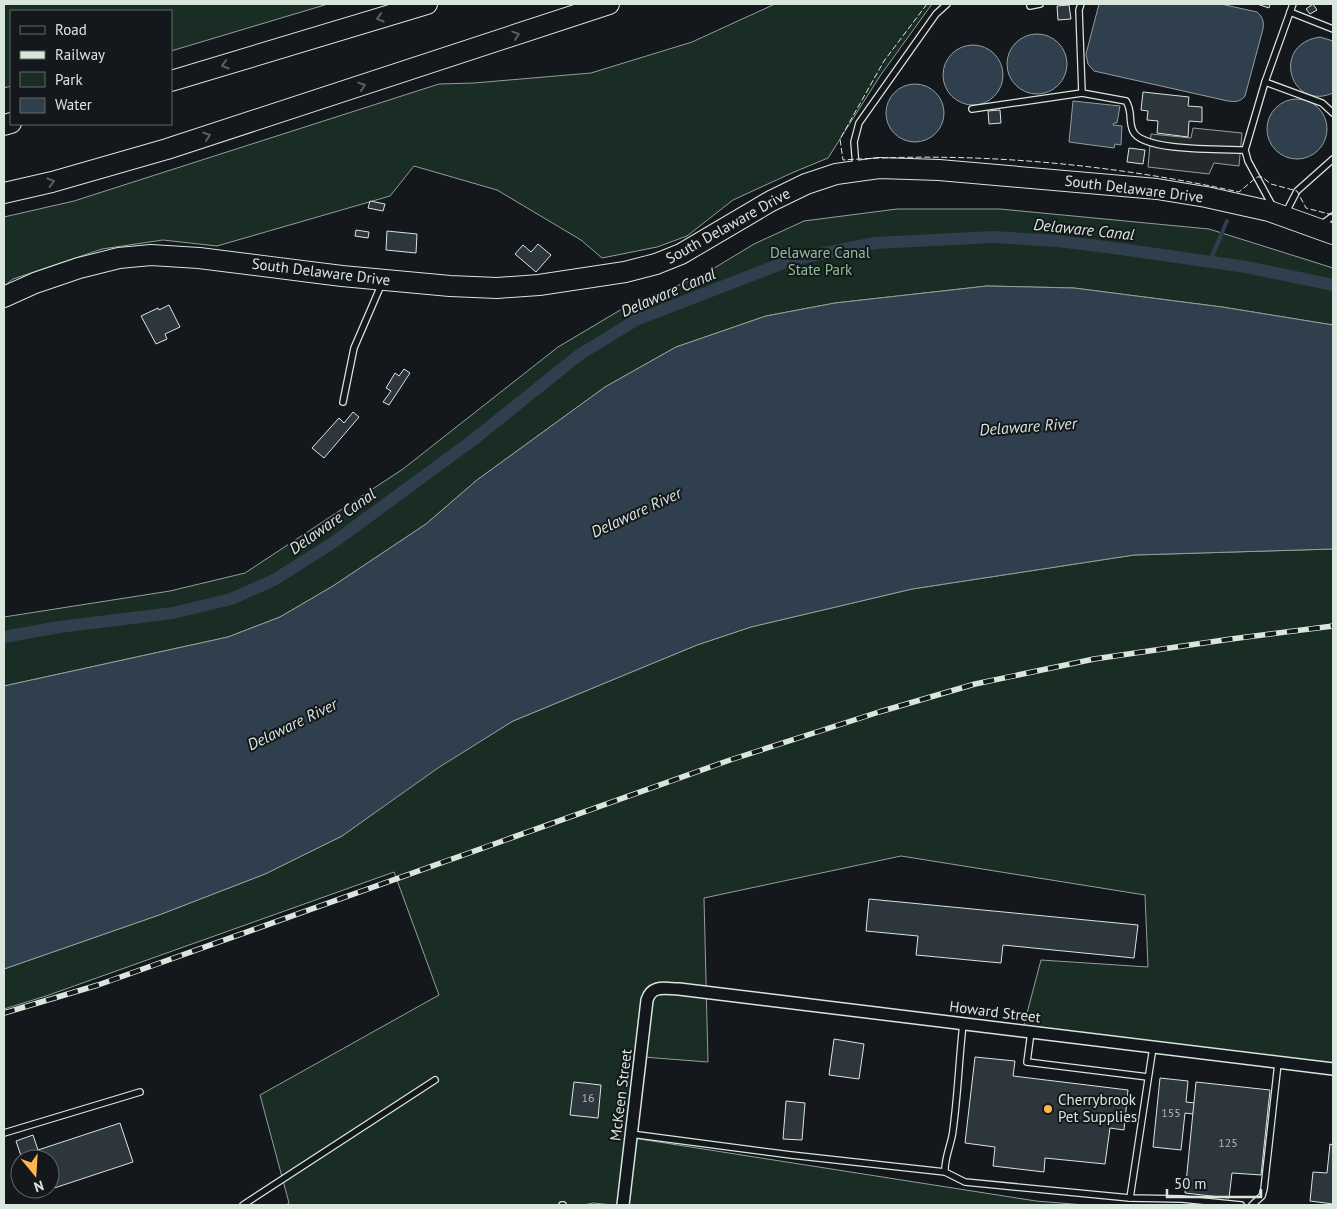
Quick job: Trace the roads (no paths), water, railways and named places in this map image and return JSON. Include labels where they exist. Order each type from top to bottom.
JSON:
[{"type":"highway","points":[[172,81],[427,4]]},
{"type":"highway","points":[[4,193],[62,180],[167,149],[609,4]]},
{"type":"highway","name":"South Delaware Drive","points":[[4,297],[35,283],[79,268],[106,261],[151,255],[199,258],[383,280],[497,288],[539,285],[643,268],[681,254],[796,188],[826,177],[857,171],[891,168],[939,170],[1143,187],[1206,197],[1328,226]]},
{"type":"street","name":"Howard Street","points":[[652,991],[663,988],[679,989],[1333,1070]]},
{"type":"street","name":"McKeen Street","points":[[622,1205],[647,1000],[652,991]]},
{"type":"lane","points":[[857,171],[854,142],[859,123],[936,14],[946,4]]},
{"type":"lane","points":[[1030,6],[1040,4]]},
{"type":"lane","points":[[1082,4],[1079,10],[1082,93]]},
{"type":"lane","points":[[1293,4],[1265,82],[1245,150],[1248,161],[1280,214],[1297,191],[1333,159]]},
{"type":"lane","points":[[1290,12],[1333,30]]},
{"type":"lane","points":[[1265,82],[1322,103],[1333,113]]},
{"type":"lane","points":[[972,109],[1082,93],[1126,101],[1131,108],[1133,130],[1139,138],[1190,149],[1245,150]]},
{"type":"lane","points":[[343,402],[354,348],[383,280]]},
{"type":"lane","points":[[945,1172],[945,1165],[952,1143],[963,1023]]},
{"type":"lane","points":[[1031,1032],[1027,1062],[1148,1077]]},
{"type":"lane","points":[[1130,1198],[1153,1047]]},
{"type":"lane","points":[[1252,1205],[1262,1196],[1264,1189],[1278,1063]]},
{"type":"lane","points":[[242,1205],[435,1080]]},
{"type":"lane","points":[[4,1133],[140,1092]]},
{"type":"lane","points":[[631,1134],[791,1155],[945,1172],[965,1182],[1130,1198],[1182,1199],[1241,1205]]},
{"type":"water","points":[[1099,4],[1221,4],[1257,12],[1263,20],[1263,29],[1245,96],[1238,101],[1228,101],[1094,71],[1088,64],[1086,54]]},
{"type":"water","points":[[1037,34],[1053,39],[1058,43],[1062,48],[1067,64],[1062,80],[1058,85],[1053,89],[1037,94],[1021,89],[1016,85],[1012,80],[1007,64],[1012,48],[1016,43],[1021,39]]},
{"type":"water","points":[[1320,37],[1333,41],[1333,93],[1318,96],[1306,93],[1297,85],[1292,75],[1291,63],[1295,51],[1304,42]]},
{"type":"water","points":[[973,45],[989,50],[994,54],[998,59],[1003,75],[998,91],[994,96],[989,100],[973,105],[957,100],[952,96],[948,91],[943,75],[948,59],[952,54],[957,50]]},
{"type":"water","points":[[909,84],[921,84],[931,88],[940,97],[944,119],[936,134],[921,142],[909,142],[899,138],[890,129],[886,119],[886,107],[890,97],[899,88]]},
{"type":"water","points":[[1291,99],[1303,99],[1314,104],[1322,112],[1327,123],[1325,141],[1314,154],[1303,159],[1291,159],[1280,154],[1272,146],[1267,135],[1267,123],[1272,112],[1280,104]]},
{"type":"water","points":[[1073,101],[1120,106],[1117,123],[1113,125],[1122,126],[1121,145],[1115,144],[1114,148],[1069,142]]},
{"type":"water","name":"Delaware River","points":[[987,286],[1074,288],[1222,307],[1333,325],[1333,549],[1134,555],[912,589],[751,627],[697,645],[513,721],[438,768],[342,836],[265,874],[159,915],[4,969],[4,686],[228,637],[280,617],[333,586],[426,524],[477,480],[605,387],[676,347],[766,316],[835,303]]},
{"type":"waterway","points":[[1210,261],[1227,221]]},
{"type":"waterway","name":"Delaware Canal","points":[[4,637],[59,627],[173,613],[231,599],[274,580],[334,542],[473,440],[579,355],[636,320],[791,260],[875,243],[993,237],[1058,241],[1121,249],[1246,267],[1333,285]]},
{"type":"railway","points":[[4,1013],[98,985],[730,760],[879,712],[975,684],[1094,659],[1333,626]]},
{"type":"place","name":"Cherrybrook Pet Supplies","points":[[1048,1109]]},
{"type":"park label","name":"Delaware Canal State Park","points":[[820,262]]}]
